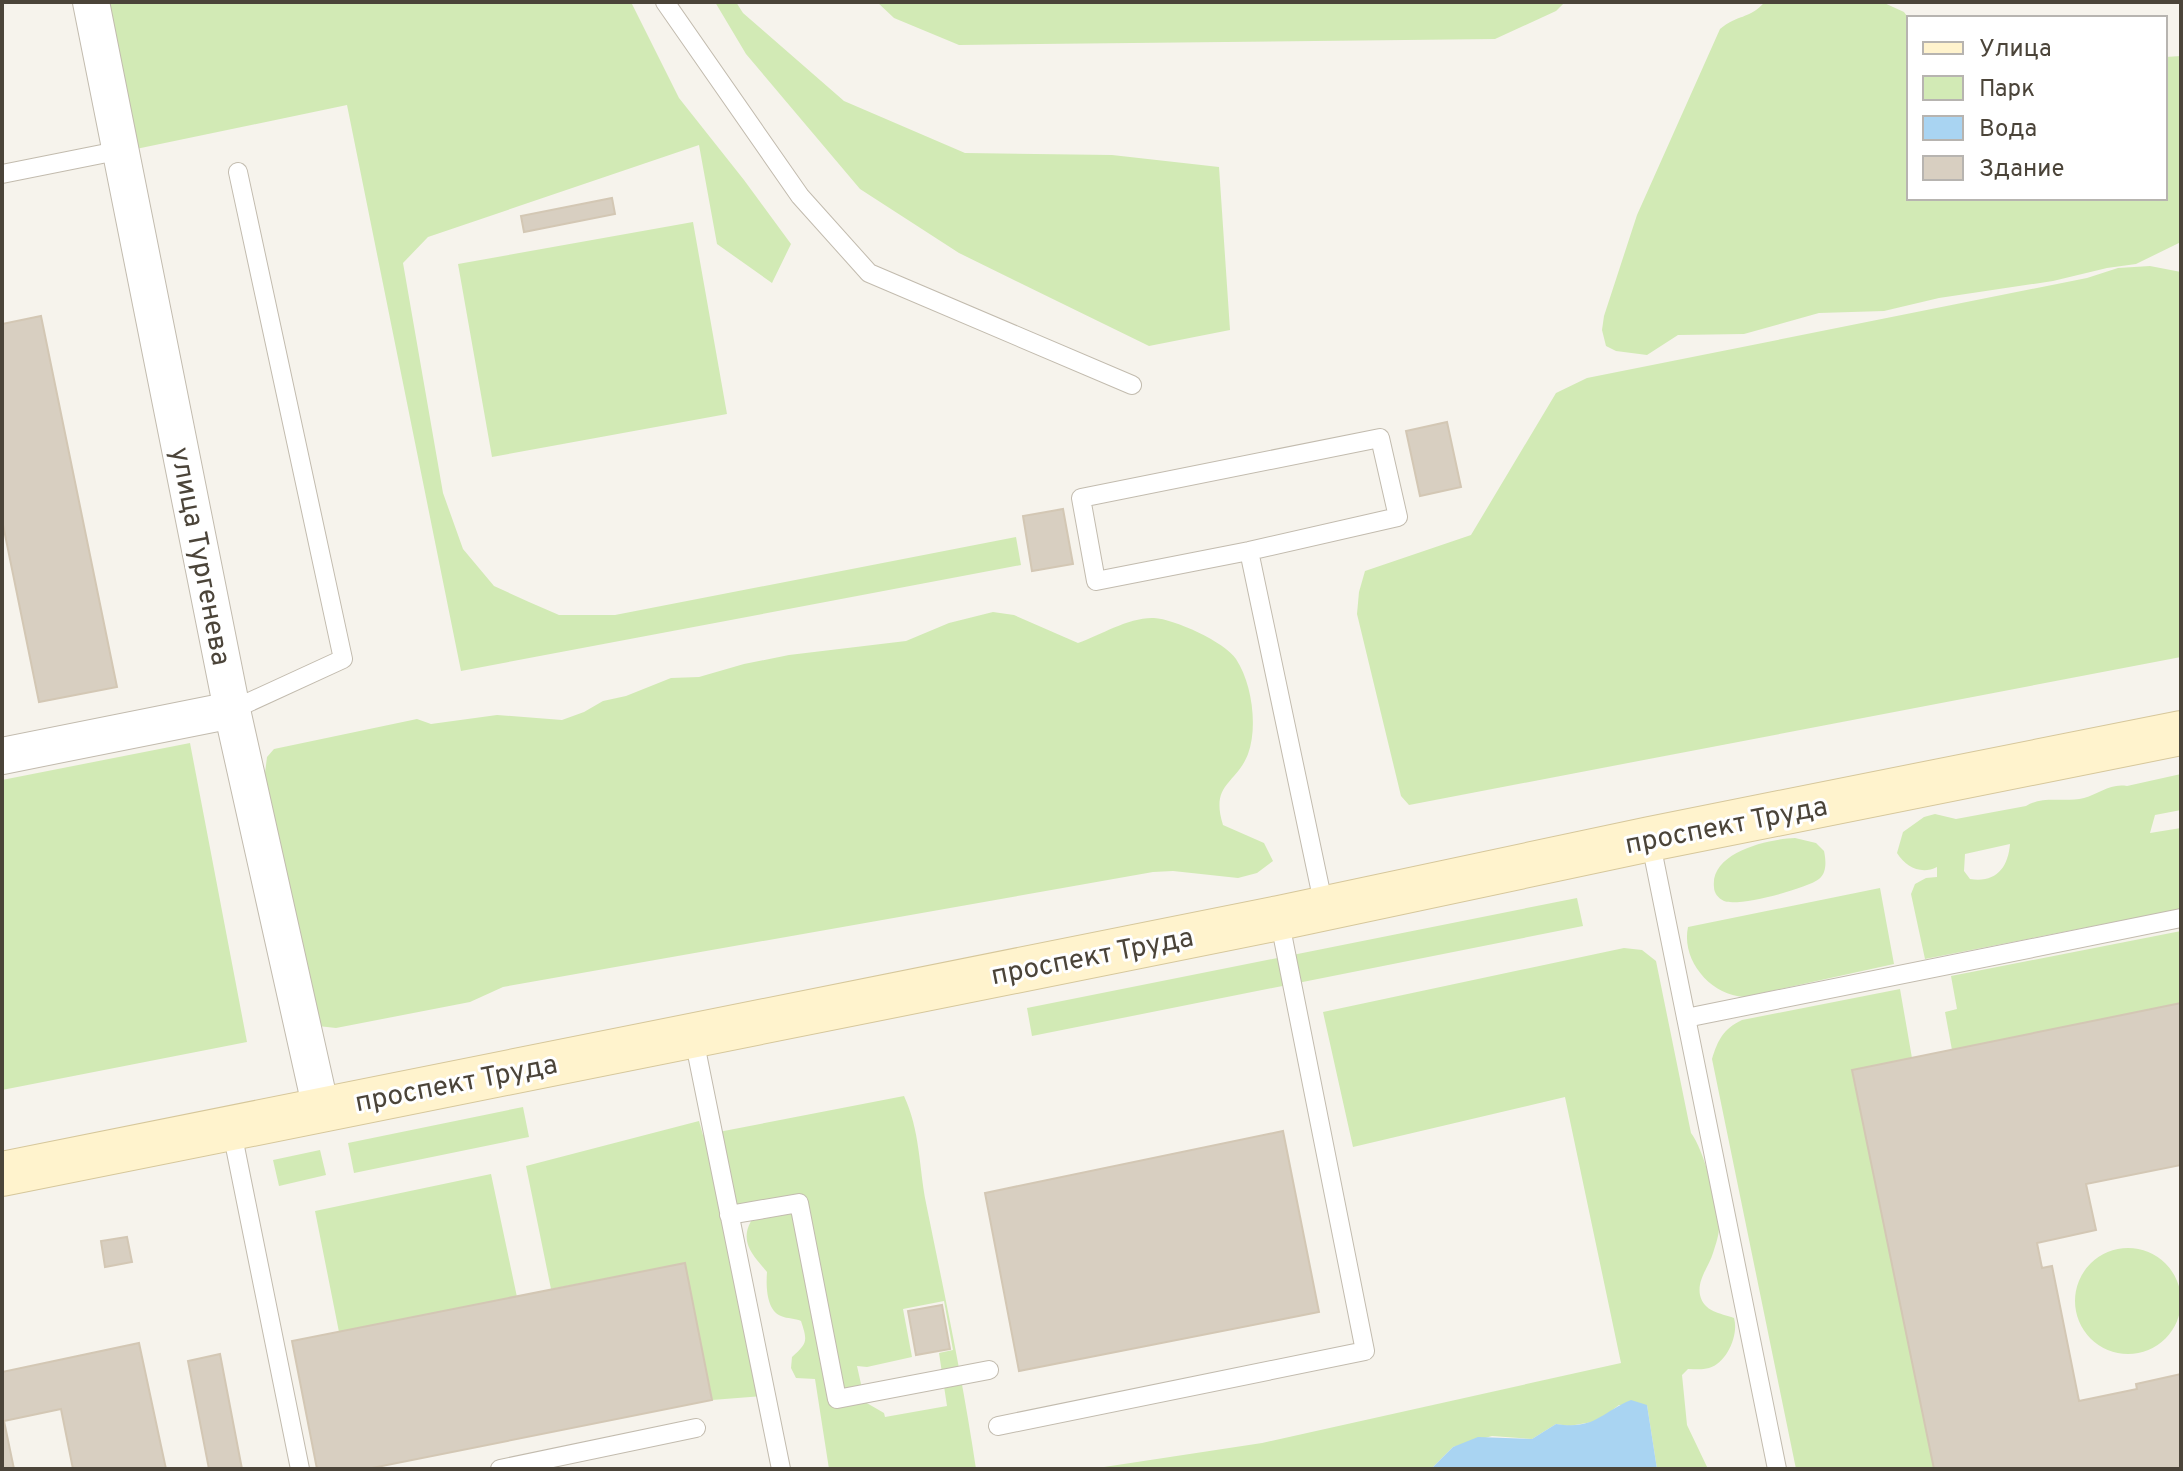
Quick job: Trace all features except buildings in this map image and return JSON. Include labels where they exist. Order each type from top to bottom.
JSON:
[{"type":"main road","name":"проспект Труда","points":[[2,1174],[2181,733]]},
{"type":"street","name":"улица Тургенева","points":[[91,2],[232,710],[321,1109]]},
{"type":"street","points":[[2,756],[232,710]]},
{"type":"lane","points":[[665,2],[800,196],[869,273],[1132,385]]},
{"type":"lane","points":[[2,174],[122,150]]},
{"type":"lane","points":[[232,710],[343,659],[238,172]]},
{"type":"lane","points":[[1380,438],[1398,517],[1249,551],[1096,581],[1081,498],[1380,438]]},
{"type":"lane","points":[[1249,551],[1324,907]]},
{"type":"lane","points":[[1650,839],[1777,1469]]},
{"type":"lane","points":[[998,1426],[1365,1351],[1279,918]]},
{"type":"lane","points":[[1686,1018],[2181,918]]},
{"type":"lane","points":[[693,1034],[781,1469]]},
{"type":"lane","points":[[231,1127],[300,1469]]},
{"type":"lane","points":[[729,1215],[799,1203],[837,1399],[989,1370]]},
{"type":"lane","points":[[500,1469],[696,1428]]},
{"type":"green space","points":[[108,2],[631,2],[679,98],[791,244],[772,283],[717,244],[699,145],[428,237],[403,263],[443,493],[463,549],[494,586],[559,615],[615,615],[1016,537],[1021,565],[461,671],[347,105],[136,149]]},
{"type":"green space","points":[[715,2],[736,2],[743,13],[844,101],[965,153],[1112,155],[1219,167],[1230,330],[1149,346],[959,253],[860,189],[746,54]]},
{"type":"green space","points":[[877,2],[1565,2],[1556,11],[1495,39],[959,45],[894,18]]},
{"type":"green space","points":[[1765,2],[1882,2],[1904,12],[1907,16],[1907,200],[2167,200],[2167,57],[2181,56],[2181,242],[2136,264],[2053,281],[1939,298],[1884,311],[1819,313],[1744,334],[1678,335],[1647,355],[1616,351],[1606,346],[1602,330],[1604,316],[1637,215],[1720,29],[1753,12]]},
{"type":"green space","points":[[693,222],[727,414],[492,457],[458,264]]},
{"type":"green space","points":[[2150,266],[2181,272],[2181,657],[1409,805],[1401,796],[1357,614],[1365,571],[1471,535],[1556,393],[1587,378],[2087,278],[2118,268]]},
{"type":"green space","points":[[993,612],[1014,615],[1078,643],[1135,620],[1163,619],[1198,632],[1230,652],[1246,680],[1252,705],[1253,731],[1243,764],[1222,792],[1220,811],[1223,825],[1264,843],[1273,861],[1257,873],[1238,878],[1173,871],[1153,872],[503,987],[470,1002],[336,1028],[318,1026],[264,781],[267,757],[274,749],[417,719],[431,724],[497,715],[562,720],[603,701],[626,696],[671,678],[699,677],[789,655],[906,641],[949,623]]},
{"type":"green space","points":[[190,743],[247,1042],[2,1090],[2,780]]},
{"type":"green space","points":[[2181,774],[2181,810],[2155,815],[2150,833],[2181,828],[2181,909],[1925,959],[1911,894],[1915,884],[1937,877],[1937,867],[1920,870],[1909,866],[1901,858],[1897,853],[1903,832],[1924,817],[1935,814],[1956,819],[2040,801],[2084,798],[2110,787]],"holes":[[[2010,844],[2007,860],[1994,876],[1970,879],[1964,871],[1965,854]]]},
{"type":"green space","points":[[1795,838],[1816,843],[1824,851],[1825,870],[1819,879],[1787,892],[1743,902],[1724,901],[1717,895],[1715,875],[1731,856],[1771,841]]},
{"type":"green space","points":[[1880,888],[1894,964],[1744,997],[1732,995],[1709,983],[1689,952],[1688,927]]},
{"type":"green space","points":[[1577,898],[1583,926],[1032,1036],[1027,1008]]},
{"type":"green space","points":[[2181,931],[2181,1003],[1952,1050],[1945,1012],[1957,1009],[1951,976]]},
{"type":"green space","points":[[1624,948],[1642,950],[1656,961],[1691,1133],[1705,1163],[1718,1214],[1718,1238],[1702,1278],[1700,1295],[1709,1308],[1734,1318],[1735,1332],[1730,1348],[1715,1365],[1688,1369],[1682,1375],[1687,1425],[1708,1469],[1657,1469],[1647,1405],[1619,1405],[1598,1421],[1569,1426],[1556,1424],[1532,1439],[1492,1436],[1453,1447],[1431,1469],[1091,1469],[1262,1443],[1621,1363],[1565,1097],[1353,1147],[1323,1012]]},
{"type":"green space","points":[[1900,989],[1912,1058],[1852,1071],[1934,1469],[1796,1469],[1712,1059],[1722,1036],[1742,1020]]},
{"type":"green space","points":[[904,1096],[916,1135],[976,1469],[829,1469],[815,1379],[796,1378],[791,1368],[792,1357],[805,1342],[801,1321],[781,1316],[772,1308],[767,1290],[767,1272],[747,1243],[751,1221],[795,1213],[799,1199],[726,1217],[763,1396],[712,1400],[685,1263],[551,1289],[526,1166],[699,1121],[703,1135]],"holes":[[[944,1301],[953,1350],[939,1353],[947,1406],[885,1417],[884,1413],[865,1402],[857,1366],[867,1367],[912,1357],[903,1309]]]},
{"type":"green space","points":[[523,1107],[529,1137],[354,1173],[348,1143]]},
{"type":"green space","points":[[320,1150],[326,1175],[279,1186],[273,1160]]},
{"type":"green space","points":[[491,1174],[517,1297],[339,1332],[315,1211]]},
{"type":"green space","points":[[2128,1248],[2148,1252],[2166,1263],[2177,1281],[2181,1301],[2177,1321],[2166,1339],[2148,1350],[2128,1354],[2108,1350],[2090,1339],[2079,1321],[2075,1301],[2079,1281],[2090,1263],[2108,1252]]},
{"type":"water","points":[[1631,1400],[1647,1405],[1657,1469],[1431,1469],[1453,1447],[1478,1437],[1532,1439],[1556,1424],[1580,1425]]}]
